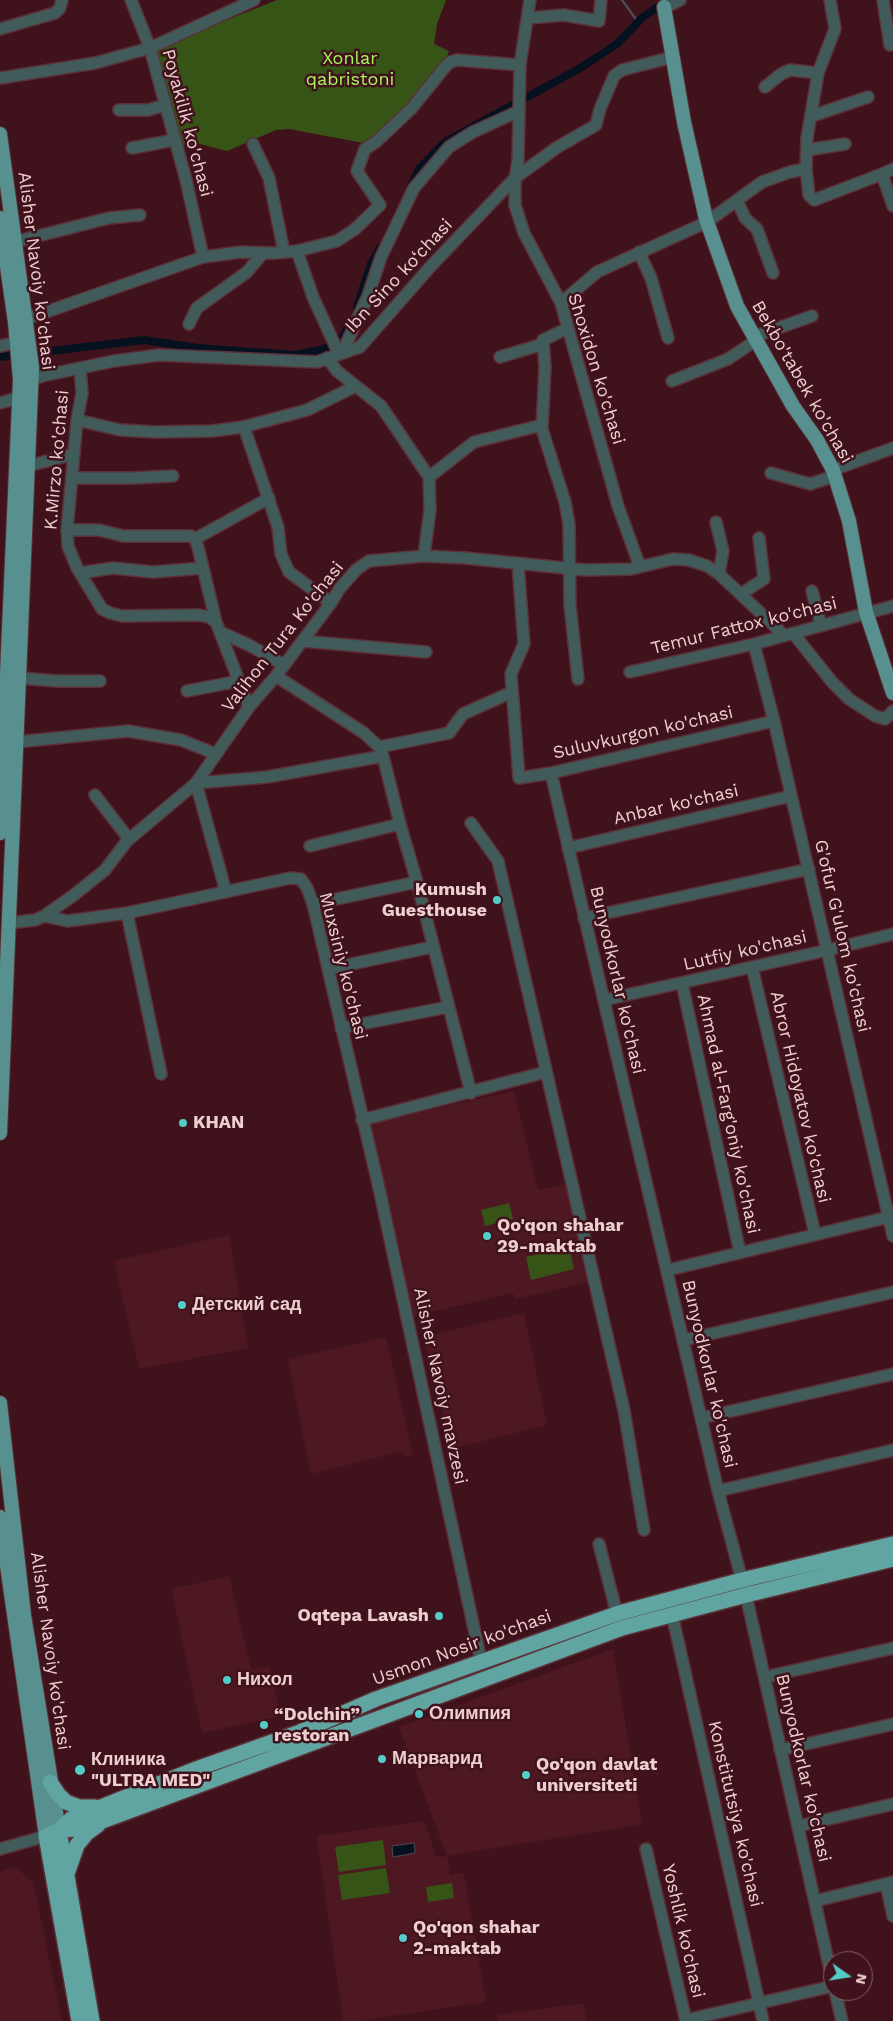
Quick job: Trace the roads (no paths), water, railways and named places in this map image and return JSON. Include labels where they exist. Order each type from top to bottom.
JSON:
[{"type":"highway","name":"Usmon Nosir ko'chasi","points":[[104,1814],[196,1769],[300,1732],[376,1699],[617,1614],[742,1580],[893,1544]]},
{"type":"highway","name":"Usmon Nosir ko'chasi","points":[[53,1833],[71,1819],[104,1814],[622,1628],[893,1559]]},
{"type":"highway","points":[[50,1782],[66,1802],[104,1814],[77,1845],[71,1858],[67,1875]]},
{"type":"highway","name":"Alisher Navoiy ko'chasi","points":[[53,1833],[67,1875],[92,2021]]},
{"type":"highway","name":"Alisher Navoiy ko'chasi","points":[[53,1833],[80,2021]]},
{"type":"main road","name":"Bekbo'tabek ko'chasi","points":[[664,5],[684,122],[707,222],[737,306],[754,339],[834,473],[850,521],[866,612],[893,693]]},
{"type":"main road","name":"Alisher Navoiy ko'chasi","points":[[0,134],[5,238],[26,374],[28,466],[18,678],[7,743],[0,833]]},
{"type":"main road","name":"Alisher Navoiy ko'chasi","points":[[0,218],[26,319],[22,345]]},
{"type":"main road","name":"Alisher Navoiy ko'chasi","points":[[0,1133],[8,923],[5,636],[26,397]]},
{"type":"main road","name":"Alisher Navoiy ko'chasi","points":[[0,1404],[24,1615],[50,1782],[53,1833]]},
{"type":"main road","name":"Alisher Navoiy ko'chasi","points":[[0,1516],[53,1833]]},
{"type":"street","points":[[0,29],[55,13],[60,8],[62,0]]},
{"type":"street","name":"Poyakilik ko'chasi","points":[[131,0],[150,48],[186,180],[203,256]]},
{"type":"street","points":[[0,78],[95,63],[150,48],[254,0]]},
{"type":"street","name":"Shoxidon ko'chasi","points":[[530,0],[520,65],[518,160],[514,178],[515,205],[524,232],[561,303],[618,506],[629,541],[640,567]]},
{"type":"street","points":[[528,18],[564,15],[599,21],[600,0]]},
{"type":"street","points":[[664,5],[680,0]]},
{"type":"street","points":[[830,0],[836,29],[818,73],[807,150],[806,169],[809,196],[814,200],[893,168]]},
{"type":"street","points":[[883,0],[890,45]]},
{"type":"street","name":"Ibn Sino ko‘chasi","points":[[26,374],[80,368],[159,354],[317,362],[360,347],[431,266],[514,178],[556,148],[596,125],[600,108],[614,76],[622,70],[673,56]]},
{"type":"street","points":[[26,319],[203,256],[241,252],[297,251],[337,241],[355,229],[380,204],[357,171],[365,149],[376,142],[411,109],[450,62],[457,60],[520,65]]},
{"type":"street","points":[[765,87],[781,74],[790,70],[818,73]]},
{"type":"street","points":[[812,116],[868,97]]},
{"type":"street","points":[[119,110],[148,110],[165,105]]},
{"type":"street","points":[[337,354],[368,296],[380,257],[414,188],[449,147],[473,132],[519,111]]},
{"type":"street","points":[[132,148],[174,140]]},
{"type":"street","points":[[253,144],[269,178],[284,252]]},
{"type":"street","points":[[807,150],[846,144]]},
{"type":"street","points":[[561,303],[597,272],[707,222],[762,182],[790,172],[806,169]]},
{"type":"street","points":[[882,174],[893,206]]},
{"type":"street","points":[[737,200],[745,218],[757,229],[773,273]]},
{"type":"street","points":[[5,238],[109,218],[140,215]]},
{"type":"street","points":[[297,251],[312,297],[330,334],[337,354],[337,371],[381,406],[429,476],[430,510],[424,556]]},
{"type":"street","points":[[639,252],[651,278],[668,338]]},
{"type":"street","points":[[188,324],[197,308],[247,272],[263,253]]},
{"type":"street","points":[[672,381],[728,359],[754,339],[812,316]]},
{"type":"street","points":[[568,328],[543,340],[545,367],[542,425],[565,502],[569,524],[570,605],[578,679]]},
{"type":"street","points":[[500,357],[543,344]]},
{"type":"street","points":[[0,346],[22,345]]},
{"type":"street","name":"K.Mirzo ko'chasi","points":[[80,368],[82,393],[77,420],[66,530],[68,546],[80,573],[102,609],[122,616],[199,615],[208,617],[218,627],[284,665]]},
{"type":"street","points":[[77,420],[120,430],[156,432],[212,431],[244,426],[307,410],[356,386]]},
{"type":"street","points":[[0,403],[26,397]]},
{"type":"street","points":[[429,476],[474,442],[542,425]]},
{"type":"street","points":[[244,426],[278,527],[281,554],[289,572],[331,603]]},
{"type":"street","points":[[771,473],[810,484],[893,448]]},
{"type":"street","points":[[28,466],[74,454]]},
{"type":"street","points":[[72,478],[173,476]]},
{"type":"street","points":[[66,530],[99,530],[123,536],[184,535],[195,539],[269,498]]},
{"type":"street","points":[[716,522],[723,551],[719,574]]},
{"type":"street","points":[[741,594],[764,578],[759,538]]},
{"type":"street","points":[[195,539],[218,627],[249,707]]},
{"type":"street","name":"Valihon Tura Ko'chasi","points":[[8,923],[35,920],[44,916],[105,870],[129,839],[196,783],[249,707],[276,676],[331,603],[340,588],[357,568],[369,562],[424,556],[570,568],[631,569],[673,559],[690,560],[707,566],[719,574],[789,634],[849,699],[875,716],[885,719],[893,711]]},
{"type":"street","points":[[226,892],[196,783],[267,777],[381,751],[449,733],[463,714],[512,692],[511,674],[524,644],[518,564]]},
{"type":"street","points":[[80,573],[113,568],[153,572],[203,568]]},
{"type":"street","points":[[812,591],[821,625]]},
{"type":"street","name":"Temur Fattox ko'chasi","points":[[630,672],[754,644],[893,606]]},
{"type":"street","points":[[302,641],[426,652]]},
{"type":"street","name":"G'ofur G'ulom ko'chasi","points":[[754,644],[774,721],[891,1216],[893,1236]]},
{"type":"street","points":[[276,676],[364,733],[381,751],[471,1093]]},
{"type":"street","points":[[18,678],[58,681],[100,681]]},
{"type":"street","points":[[187,691],[239,681]]},
{"type":"street","name":"Suluvkurgon ko'chasi","points":[[512,692],[520,778],[550,773],[774,721]]},
{"type":"street","points":[[7,743],[128,731],[181,740],[216,754]]},
{"type":"street","name":"Bunyodkorlar ko'chasi","points":[[550,773],[668,1270],[718,1491],[746,1595],[826,1951]]},
{"type":"street","points":[[95,795],[129,839]]},
{"type":"street","name":"Anbar ko'chasi","points":[[568,848],[791,796]]},
{"type":"street","points":[[471,823],[498,861],[624,1410],[644,1530]]},
{"type":"street","points":[[310,846],[400,824]]},
{"type":"street","points":[[584,918],[808,869]]},
{"type":"street","name":"Muxsiniy ko'chasi","points":[[44,916],[68,921],[127,913],[290,878],[301,880],[313,904],[362,1120]]},
{"type":"street","points":[[313,904],[417,882]]},
{"type":"street","points":[[127,913],[161,1074]]},
{"type":"street","name":"Lutfiy ko'chasi","points":[[604,1000],[893,934]]},
{"type":"street","points":[[328,969],[432,947]]},
{"type":"street","name":"Abror Hidoyatov ko'chasi","points":[[752,967],[815,1234]]},
{"type":"street","name":"Ahmad al-Farg'oniy ko'chasi","points":[[682,983],[740,1253]]},
{"type":"street","points":[[341,1028],[448,1007]]},
{"type":"street","points":[[362,1120],[546,1072]]},
{"type":"street","name":"Alisher Navoiy mavzesi","points":[[362,1120],[381,1198],[481,1661]]},
{"type":"street","points":[[668,1270],[891,1216]]},
{"type":"street","points":[[684,1340],[893,1292]]},
{"type":"street","points":[[701,1418],[893,1374]]},
{"type":"street","points":[[718,1491],[893,1450]]},
{"type":"street","points":[[599,1544],[617,1614]]},
{"type":"street","name":"Konstitutsiya ko'chasi","points":[[672,1614],[763,2021]]},
{"type":"street","points":[[764,1678],[893,1648]]},
{"type":"street","points":[[780,1750],[893,1724]]},
{"type":"street","points":[[799,1826],[893,1804]]},
{"type":"street","name":"Usmon Nosir ko'chasi","points":[[0,1849],[53,1833]]},
{"type":"street","name":"Yoshlik ko'chasi","points":[[646,1850],[686,2020]]},
{"type":"street","points":[[815,1901],[889,1883],[893,1916]]},
{"type":"street","points":[[686,2020],[823,1987]]},
{"type":"street","points":[[837,2001],[842,2021]]},
{"type":"water","points":[[414,1843],[415,1853],[393,1857],[392,1846]]},
{"type":"waterway","points":[[622,0],[638,22]]},
{"type":"waterway","points":[[411,186],[419,169],[445,142],[582,67],[617,44],[643,17],[665,2]]},
{"type":"waterway","points":[[357,307],[371,264],[380,248]]},
{"type":"waterway","points":[[0,357],[144,340],[198,348],[295,355],[325,349],[344,335],[348,326]]},
{"type":"place","name":"Kumush Guesthouse","points":[[497,900]]},
{"type":"place","name":"KHAN","points":[[183,1123]]},
{"type":"place","name":"Qo'qon shahar 29-maktab","points":[[487,1236]]},
{"type":"place","name":"Детский сад","points":[[182,1305]]},
{"type":"place","name":"Oqtepa Lavash","points":[[439,1616]]},
{"type":"place","name":"Нихол","points":[[227,1680]]},
{"type":"place","name":"Олимпия","points":[[419,1714]]},
{"type":"place","name":"“Dolchin” restoran","points":[[264,1725]]},
{"type":"place","name":"Марварид","points":[[382,1759]]},
{"type":"place","name":"Клиника \"ULTRA MED\"","points":[[80,1770]]},
{"type":"place","name":"Qo'qon davlat universiteti","points":[[526,1775]]},
{"type":"place","name":"Qo'qon shahar 2-maktab","points":[[403,1938]]},
{"type":"park label","name":"Xonlar qabristoni","points":[[350,69]]}]
